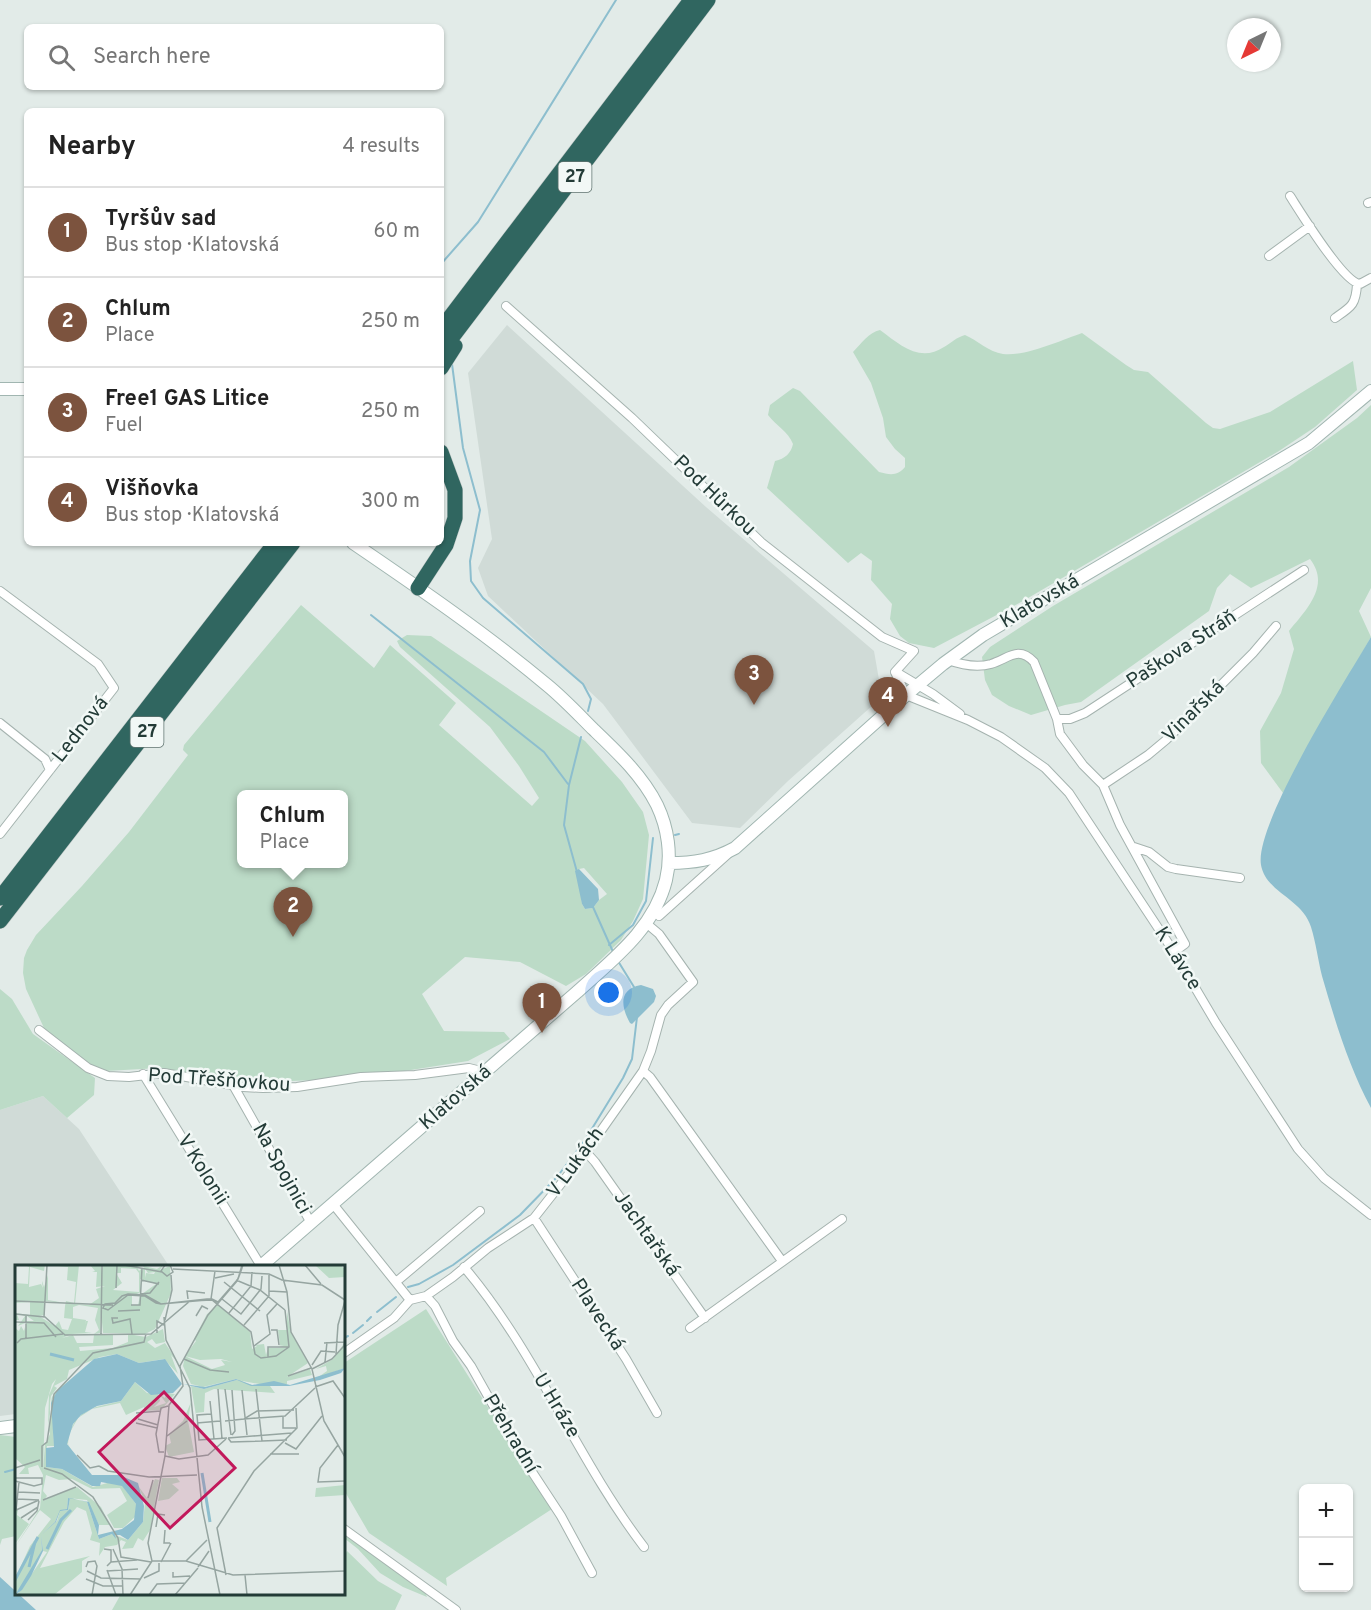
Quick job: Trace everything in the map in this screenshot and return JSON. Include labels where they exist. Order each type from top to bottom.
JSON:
[{"type":"highway","name":"27","points":[[444,325],[691,0]]},
{"type":"highway","name":"27","points":[[444,348],[708,0]]},
{"type":"highway","points":[[444,362],[488,303],[492,286]]},
{"type":"highway","points":[[444,316],[448,310],[461,303]]},
{"type":"highway","points":[[418,588],[450,537],[455,518],[455,490],[444,460]]},
{"type":"highway","points":[[444,485],[455,502]]},
{"type":"highway","points":[[231,600],[244,572],[264,546]]},
{"type":"highway","name":"27","points":[[0,898],[273,546]]},
{"type":"highway","name":"27","points":[[0,921],[291,546]]},
{"type":"main road","points":[[0,389],[24,389]]},
{"type":"main road","name":"Klatovská","points":[[262,1265],[614,958],[646,923],[661,897],[669,863],[689,863],[712,859],[735,848],[948,660],[993,629],[1308,443],[1371,391]]},
{"type":"main road","points":[[357,546],[501,648],[547,685],[611,747],[635,772],[650,793],[662,816],[668,839],[669,863]]},
{"type":"main road","points":[[0,1428],[15,1426]]},
{"type":"street","points":[[1290,196],[1344,273],[1357,284]]},
{"type":"street","points":[[1269,256],[1310,226]]},
{"type":"street","points":[[1357,284],[1371,278]]},
{"type":"street","points":[[1335,318],[1352,306],[1356,297],[1357,284]]},
{"type":"street","name":"Pod Hůrkou","points":[[506,306],[640,425],[762,543],[882,637],[914,651],[895,672]]},
{"type":"street","name":"Paškova Stráň","points":[[1057,719],[1070,719],[1085,713],[1304,570]]},
{"type":"street","name":"Lednová","points":[[0,591],[98,664],[114,688],[0,834]]},
{"type":"street","name":"Vinařská","points":[[1103,785],[1166,740],[1253,653],[1276,626]]},
{"type":"street","points":[[948,660],[969,666],[990,664],[1021,653],[1028,655],[1034,662],[1057,719],[1060,734],[1083,765],[1103,785],[1120,825],[1185,944],[1174,952]]},
{"type":"street","points":[[895,672],[917,686]]},
{"type":"street","points":[[895,672],[906,695]]},
{"type":"street","name":"K Lávce","points":[[917,686],[933,694],[968,720]]},
{"type":"street","name":"K Lávce","points":[[906,695],[968,720],[1001,737],[1045,768],[1069,793],[1174,952],[1216,1023],[1298,1149],[1324,1178],[1371,1215]]},
{"type":"street","points":[[0,723],[45,759],[50,770]]},
{"type":"street","name":"Klatovská","points":[[659,916],[735,848]]},
{"type":"street","points":[[1134,848],[1149,852],[1168,867],[1240,878]]},
{"type":"street","name":"V Lukách","points":[[410,1300],[426,1296],[488,1248],[534,1218],[586,1152],[643,1071],[661,1016],[668,1005],[693,982],[659,934],[646,923]]},
{"type":"street","name":"Pod Třešňovkou","points":[[39,1030],[88,1068],[108,1076],[129,1077],[164,1073],[263,1088],[297,1087],[361,1077],[415,1075],[469,1068],[485,1072]]},
{"type":"street","points":[[643,1071],[650,1077],[782,1262]]},
{"type":"street","name":"V Kolonii","points":[[143,1074],[260,1265]]},
{"type":"street","name":"Na Spojnici","points":[[233,1085],[311,1223]]},
{"type":"street","name":"Jachtařská","points":[[586,1152],[596,1162],[705,1317]]},
{"type":"street","points":[[333,1204],[410,1300],[394,1318],[345,1352]]},
{"type":"street","points":[[396,1282],[480,1211]]},
{"type":"street","name":"Plavecká","points":[[534,1218],[626,1359],[657,1413]]},
{"type":"street","points":[[690,1328],[842,1219]]},
{"type":"street","name":"U Hráze","points":[[465,1267],[499,1314],[550,1394],[612,1502],[644,1547]]},
{"type":"street","name":"Přehradní","points":[[426,1296],[435,1306],[453,1341],[471,1366],[521,1455],[561,1516],[591,1573]]},
{"type":"street","points":[[345,1530],[456,1610]]},
{"type":"shaded area","points":[[507,325],[706,507],[874,651],[882,697],[788,781],[740,828],[692,823],[603,704],[488,596],[478,568],[492,539],[468,373]]},
{"type":"shaded area","points":[[43,1096],[79,1129],[168,1265],[15,1265],[15,1414],[0,1416],[0,1110]]},
{"type":"green space","points":[[880,330],[918,353],[935,351],[965,335],[993,351],[1003,354],[1021,353],[1082,333],[1134,370],[1148,372],[1206,423],[1213,428],[1220,429],[1270,412],[1353,361],[1357,390],[1315,427],[1279,451],[1023,601],[934,648],[909,643],[900,636],[890,619],[892,604],[871,580],[872,561],[861,553],[848,563],[767,488],[775,461],[787,455],[793,444],[768,415],[770,405],[793,388],[800,391],[879,472],[894,474],[905,467],[905,458],[886,437],[883,418],[871,383],[853,352],[869,336]]},
{"type":"green space","points":[[1371,405],[1371,588],[1359,611],[1371,637],[1283,793],[1261,763],[1260,731],[1281,693],[1294,649],[1289,631],[1309,606],[1317,588],[1316,569],[1310,559],[1251,588],[1230,574],[1217,588],[1209,611],[1081,702],[1031,715],[1009,706],[992,695],[985,680],[982,657],[990,647],[1053,606],[1289,467],[1357,418]]},
{"type":"green space","points":[[301,605],[374,668],[390,645],[456,703],[439,725],[532,806],[539,798],[490,727],[400,647],[397,641],[407,635],[431,636],[585,741],[622,782],[643,812],[649,835],[643,899],[621,940],[586,974],[566,986],[520,962],[465,957],[422,994],[444,1031],[504,1032],[510,1039],[468,1061],[392,1073],[316,1080],[243,1083],[160,1068],[106,1071],[94,1068],[44,1028],[26,989],[23,973],[24,958],[36,935],[129,832],[188,755],[183,750],[184,745]],"holes":[[[584,868],[607,894],[593,908],[585,909],[582,904],[579,869]]]},
{"type":"green space","points":[[0,989],[12,999],[33,1034],[95,1078],[94,1095],[67,1118],[43,1096],[0,1110]]},
{"type":"green space","points":[[426,1309],[552,1509],[446,1578],[447,1586],[369,1533],[345,1492],[345,1362]]},
{"type":"green space","points":[[0,1435],[15,1437],[15,1536],[2,1539],[0,1545]]},
{"type":"green space","points":[[345,1534],[425,1592],[427,1597],[403,1587],[380,1573],[345,1539]]},
{"type":"green space","points":[[347,1551],[378,1581],[402,1595],[395,1610],[112,1610],[120,1595],[345,1595],[345,1555]]},
{"type":"water","points":[[1371,637],[1371,1108],[1337,1027],[1311,927],[1300,909],[1264,875],[1261,865],[1263,845],[1286,786]]},
{"type":"water","points":[[579,869],[598,889],[599,900],[593,908],[585,909],[582,904],[575,871]]},
{"type":"water","points":[[641,985],[653,989],[656,996],[654,1002],[632,1024],[623,1005],[625,995],[628,990]]},
{"type":"water","points":[[0,1577],[15,1591],[15,1595],[20,1595],[36,1610],[0,1610]]},
{"type":"waterway","points":[[444,261],[478,222],[616,0]]},
{"type":"waterway","points":[[452,364],[463,448],[480,510],[470,561],[471,581],[483,598],[583,684],[591,699],[588,711]]},
{"type":"waterway","points":[[371,615],[544,752],[568,784]]},
{"type":"waterway","points":[[577,872],[564,825],[569,785],[581,737]]},
{"type":"waterway","points":[[675,835],[679,834]]},
{"type":"waterway","points":[[609,945],[633,925],[646,901],[653,838]]},
{"type":"waterway","points":[[593,907],[614,954]]},
{"type":"waterway","points":[[618,961],[634,987]]},
{"type":"waterway","points":[[408,1287],[419,1284],[453,1265],[520,1215],[557,1177],[585,1140],[623,1078],[632,1059],[637,1017]]},
{"type":"waterway","points":[[377,1312],[396,1297]]},
{"type":"waterway","points":[[367,1321],[371,1317]]},
{"type":"waterway","points":[[353,1333],[363,1325]]},
{"type":"waterway","points":[[5,1472],[15,1469]]},
{"type":"place","name":"Free1 GAS Litice","points":[[754,705]]},
{"type":"place","name":"Višňovka","points":[[888,727]]},
{"type":"place","name":"Chlum","points":[[293,937]]},
{"type":"place","name":"Tyršův sad","points":[[542,1033]]}]
